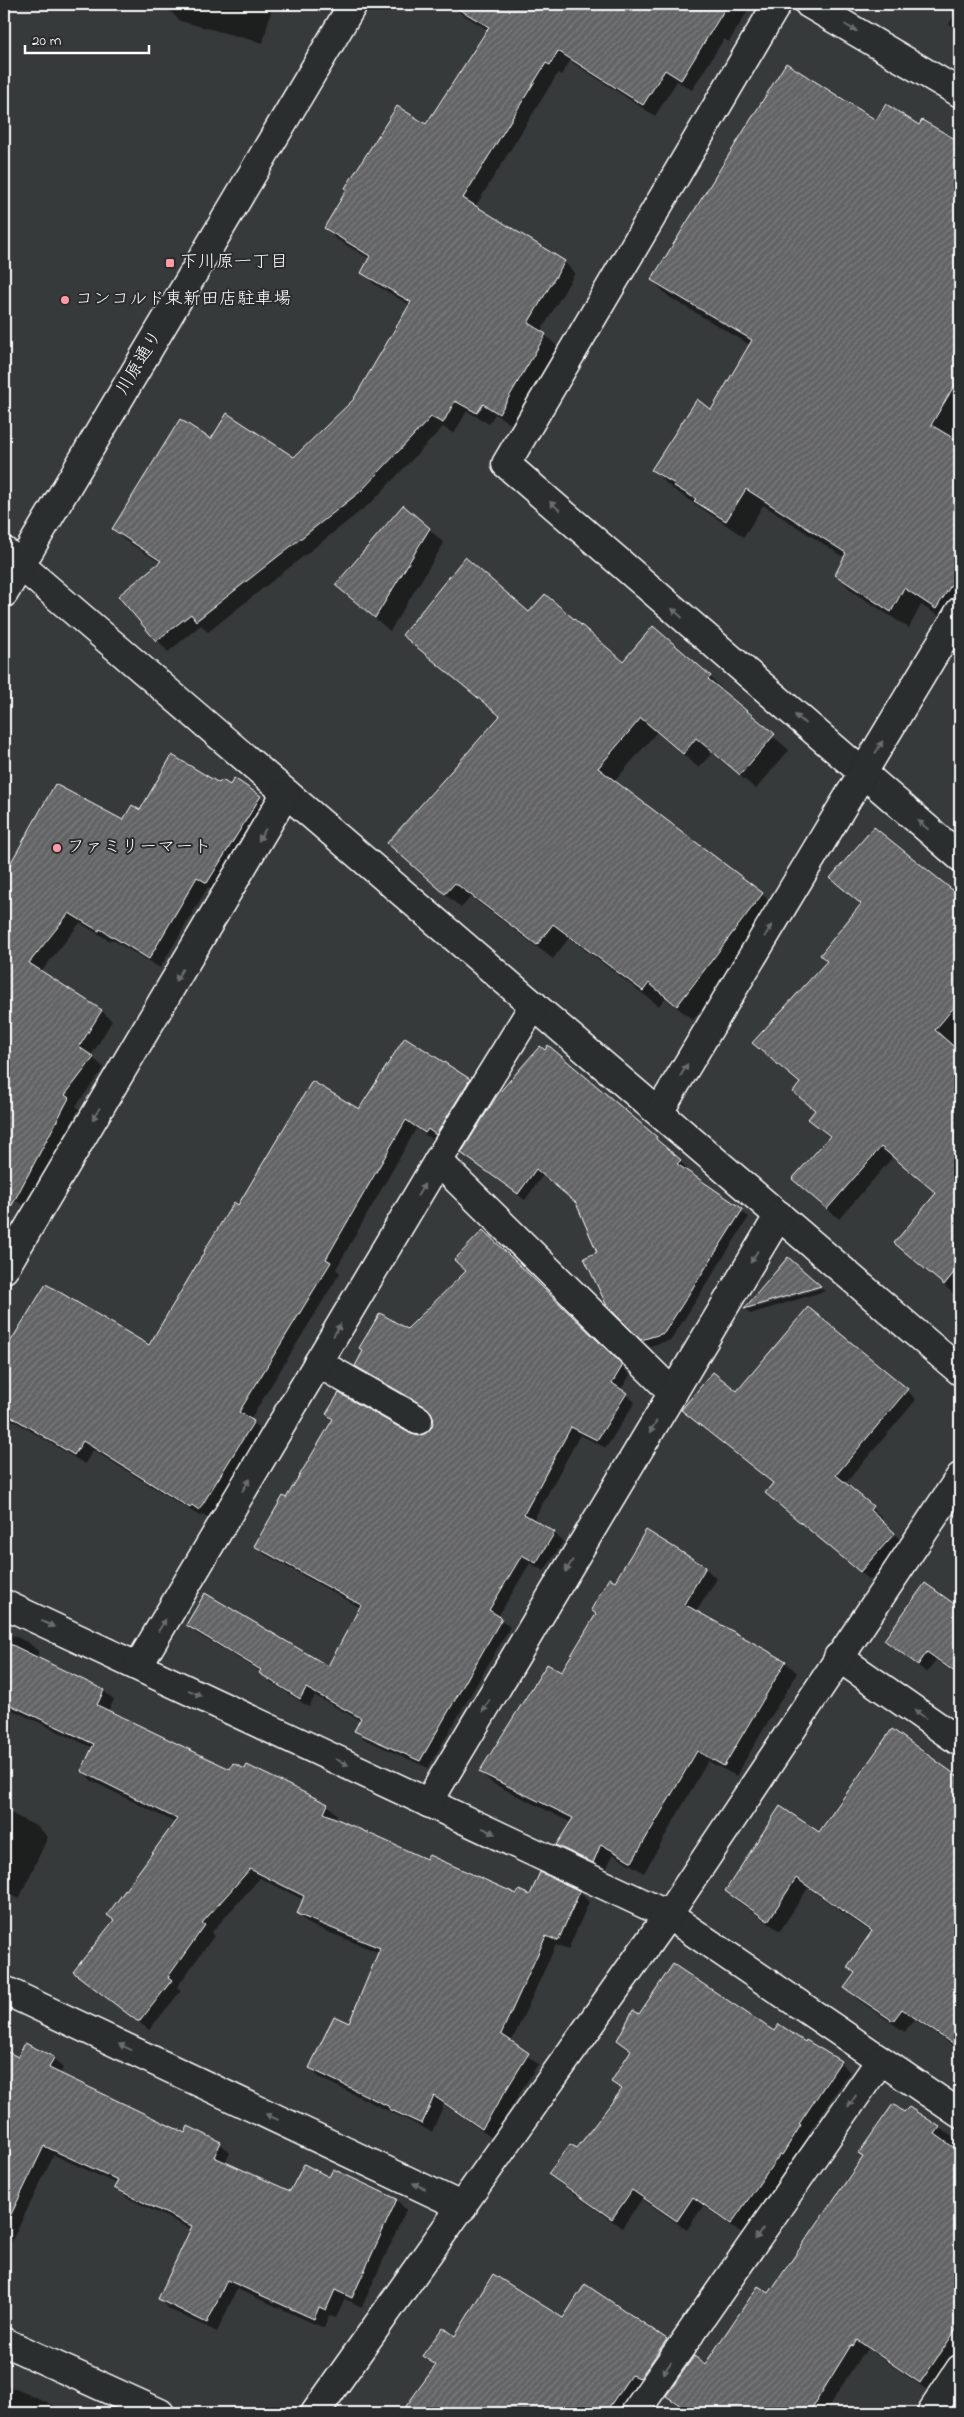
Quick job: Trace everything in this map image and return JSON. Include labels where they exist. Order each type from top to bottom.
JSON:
[{"type":"street","name":"川原通り","points":[[4,593],[12,558],[353,4]]},
{"type":"street","points":[[777,4],[506,464],[960,857]]},
{"type":"street","points":[[809,4],[960,93]]},
{"type":"street","points":[[12,558],[960,1371]]},
{"type":"street","points":[[659,1112],[960,611]]},
{"type":"street","points":[[4,1269],[286,793]]},
{"type":"street","points":[[138,1666],[438,1161],[534,1006]]},
{"type":"street","points":[[438,1161],[673,1393]]},
{"type":"street","points":[[428,1803],[779,1215]]},
{"type":"street","points":[[318,1362],[418,1420]]},
{"type":"street","points":[[315,2413],[463,2207],[668,1915],[838,1657],[960,1477]]},
{"type":"street","points":[[4,1604],[668,1915],[960,2114]]},
{"type":"street","points":[[838,1657],[960,1742]]},
{"type":"street","points":[[4,1990],[463,2207]]},
{"type":"street","points":[[635,2413],[880,2061]]},
{"type":"street","points":[[4,2342],[160,2413]]},
{"type":"street","points":[[931,2413],[960,2369]]},
{"type":"building","points":[[450,4],[728,4],[681,80],[665,70],[643,105],[558,51],[550,65],[546,63],[463,198],[565,261],[528,323],[546,334],[499,414],[483,404],[477,413],[455,401],[443,423],[431,417],[361,491],[196,621],[191,614],[156,641],[118,596],[161,561],[112,529],[180,419],[211,439],[227,413],[294,457],[353,400],[411,302],[361,273],[370,256],[324,228],[347,189],[345,188],[397,106],[426,124],[489,27]]},
{"type":"building","points":[[786,63],[876,120],[886,104],[919,125],[922,120],[960,142],[960,376],[931,425],[960,442],[960,571],[936,609],[904,588],[891,612],[835,575],[846,553],[746,489],[726,521],[694,501],[696,499],[674,486],[675,484],[651,470],[697,399],[711,410],[752,340],[651,280]]},
{"type":"building","points":[[403,505],[430,528],[375,618],[335,585]]},
{"type":"building","points":[[465,557],[529,612],[545,594],[623,661],[653,626],[711,676],[708,679],[775,734],[740,775],[696,738],[683,754],[641,718],[598,768],[763,893],[677,1006],[649,983],[643,991],[553,924],[537,945],[455,883],[445,894],[387,843],[500,716],[402,635]]},
{"type":"building","points":[[172,755],[219,783],[222,780],[230,785],[234,778],[261,796],[207,883],[197,877],[149,959],[100,929],[99,931],[69,913],[29,963],[102,1010],[79,1047],[94,1057],[65,1095],[69,1098],[4,1220],[4,875],[55,784],[123,820],[132,805],[140,810]]},
{"type":"building","points":[[874,827],[960,896],[960,1000],[935,1030],[960,1052],[960,1265],[944,1285],[894,1243],[936,1193],[881,1147],[827,1209],[792,1179],[830,1136],[808,1119],[815,1110],[793,1092],[800,1083],[752,1043],[827,961],[820,955],[861,904],[830,878]]},
{"type":"building","points":[[405,1037],[470,1079],[436,1135],[428,1129],[425,1133],[406,1120],[326,1259],[331,1262],[239,1412],[254,1421],[199,1510],[192,1505],[190,1508],[83,1441],[74,1455],[4,1412],[4,1352],[46,1284],[149,1345],[234,1202],[238,1205],[312,1081],[359,1109]]},
{"type":"building","points":[[548,1045],[657,1137],[656,1139],[681,1160],[677,1164],[743,1209],[664,1333],[641,1340],[607,1306],[584,1258],[597,1252],[576,1203],[536,1169],[518,1194],[461,1153],[498,1094],[540,1046],[545,1050]]},
{"type":"building","points":[[483,1230],[623,1365],[612,1383],[627,1393],[597,1440],[571,1427],[524,1514],[555,1532],[536,1563],[522,1555],[489,1610],[502,1618],[420,1761],[354,1731],[361,1718],[306,1688],[300,1699],[259,1673],[261,1670],[186,1625],[205,1593],[328,1666],[361,1605],[254,1546],[283,1496],[286,1498],[333,1419],[326,1414],[339,1393],[411,1434],[419,1436],[431,1428],[434,1419],[426,1407],[355,1366],[363,1351],[359,1348],[380,1313],[407,1329],[466,1271],[454,1260]]},
{"type":"building","points":[[788,1257],[821,1286],[744,1309]]},
{"type":"building","points":[[808,1307],[908,1389],[836,1475],[873,1506],[870,1510],[895,1533],[860,1572],[765,1493],[773,1483],[681,1410],[713,1372],[737,1391]]},
{"type":"building","points":[[646,1530],[706,1567],[684,1604],[786,1661],[724,1766],[697,1751],[632,1862],[601,1844],[593,1863],[556,1845],[573,1818],[479,1772],[547,1664],[561,1672],[596,1614],[591,1610],[609,1578],[615,1581]]},
{"type":"building","points":[[925,1583],[960,1608],[960,1676],[927,1652],[918,1665],[884,1640]]},
{"type":"building","points":[[4,1641],[104,1690],[97,1705],[230,1769],[233,1763],[245,1769],[247,1765],[328,1804],[324,1813],[426,1859],[429,1855],[517,1894],[519,1890],[530,1895],[540,1872],[580,1891],[558,1941],[546,1936],[501,2034],[529,2053],[482,2129],[434,2096],[422,2124],[309,2068],[334,2016],[349,2023],[380,1948],[297,1914],[304,1896],[250,1869],[202,1923],[205,1925],[168,1977],[172,1980],[140,2021],[137,2021],[73,1972],[114,1920],[107,1915],[177,1819],[81,1771],[94,1744],[4,1702]]},
{"type":"building","points":[[892,1729],[960,1778],[960,2049],[902,2009],[893,2021],[844,1988],[855,1973],[847,1967],[872,1931],[796,1878],[768,1921],[725,1891],[780,1806],[819,1832]]},
{"type":"building","points":[[673,1964],[774,2031],[779,2024],[805,2042],[806,2040],[841,2061],[799,2124],[801,2125],[782,2155],[780,2154],[731,2224],[693,2197],[677,2221],[632,2190],[612,2219],[548,2174],[570,2144],[577,2148],[622,2089],[611,2082],[631,2050],[617,2040],[633,2010],[639,2014]]},
{"type":"building","points":[[25,2043],[54,2057],[49,2068],[185,2133],[188,2126],[221,2142],[214,2157],[290,2191],[304,2164],[329,2177],[333,2169],[397,2199],[352,2298],[335,2290],[326,2310],[319,2307],[314,2319],[227,2280],[207,2323],[158,2299],[192,2226],[114,2188],[118,2180],[44,2146],[4,2229],[4,2050],[18,2057]]},
{"type":"building","points":[[893,2104],[904,2112],[909,2107],[940,2127],[935,2134],[960,2152],[960,2324],[920,2383],[857,2340],[853,2346],[851,2345],[809,2413],[692,2413],[666,2396],[694,2356],[705,2364],[758,2286],[769,2293],[863,2157],[858,2154]]},
{"type":"building","points":[[493,2274],[563,2318],[585,2284],[667,2339],[640,2378],[631,2375],[605,2413],[401,2413],[436,2365],[422,2356],[443,2327],[455,2336]]},
{"type":"place","name":"下川原一丁目","points":[[170,263]]},
{"type":"place","name":"コンコルド東新田店駐車場","points":[[65,300]]},
{"type":"place","name":"ファミリーマート","points":[[57,848]]}]
